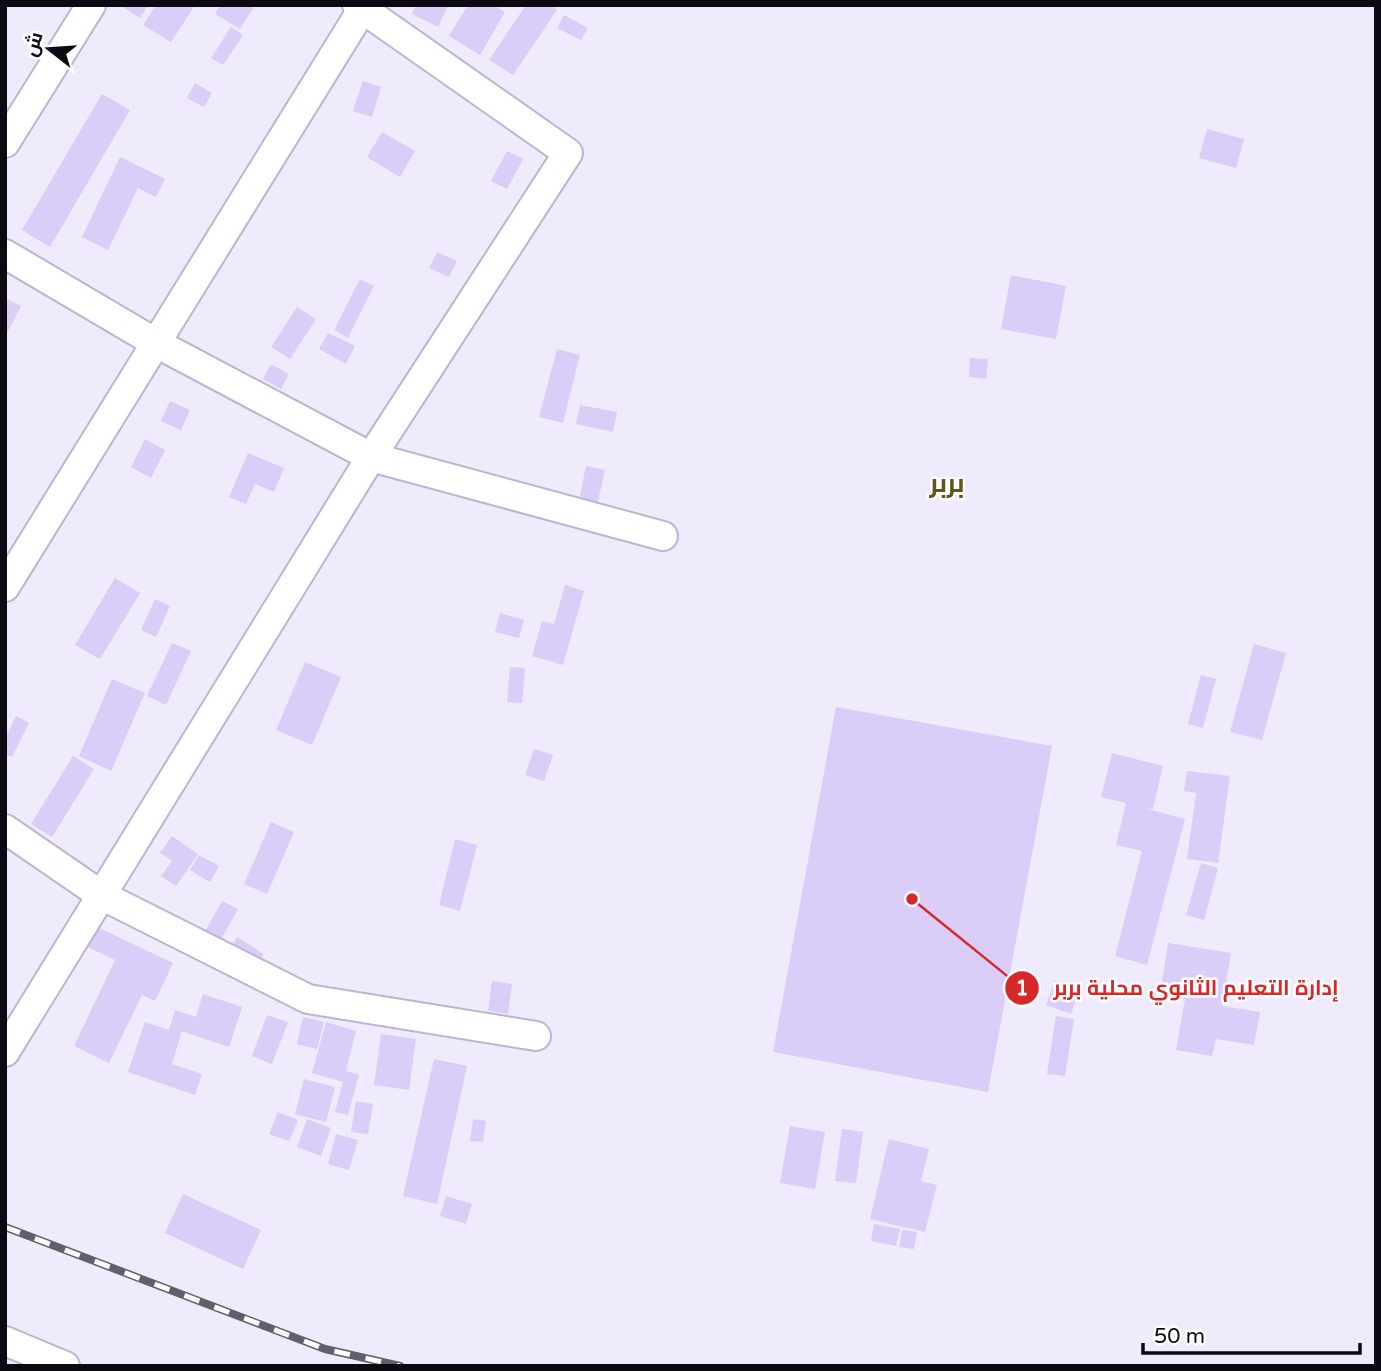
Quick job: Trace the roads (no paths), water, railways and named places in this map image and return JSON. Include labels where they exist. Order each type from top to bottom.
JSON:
[{"type":"street","points":[[5,143],[91,5]]},
{"type":"street","points":[[5,587],[361,6],[568,153],[371,457],[5,1052]]},
{"type":"street","points":[[5,254],[156,343],[371,457],[663,536]]},
{"type":"street","points":[[5,829],[101,895],[308,999],[536,1036]]},
{"type":"street","points":[[5,1341],[65,1366]]},
{"type":"railway","points":[[5,1227],[325,1349],[400,1366]]},
{"type":"place","name":"إدارة التعليم الثانوي محلية بربر","points":[[912,899]]},
{"type":"district","name":"بربر","points":[[947,483]]}]
